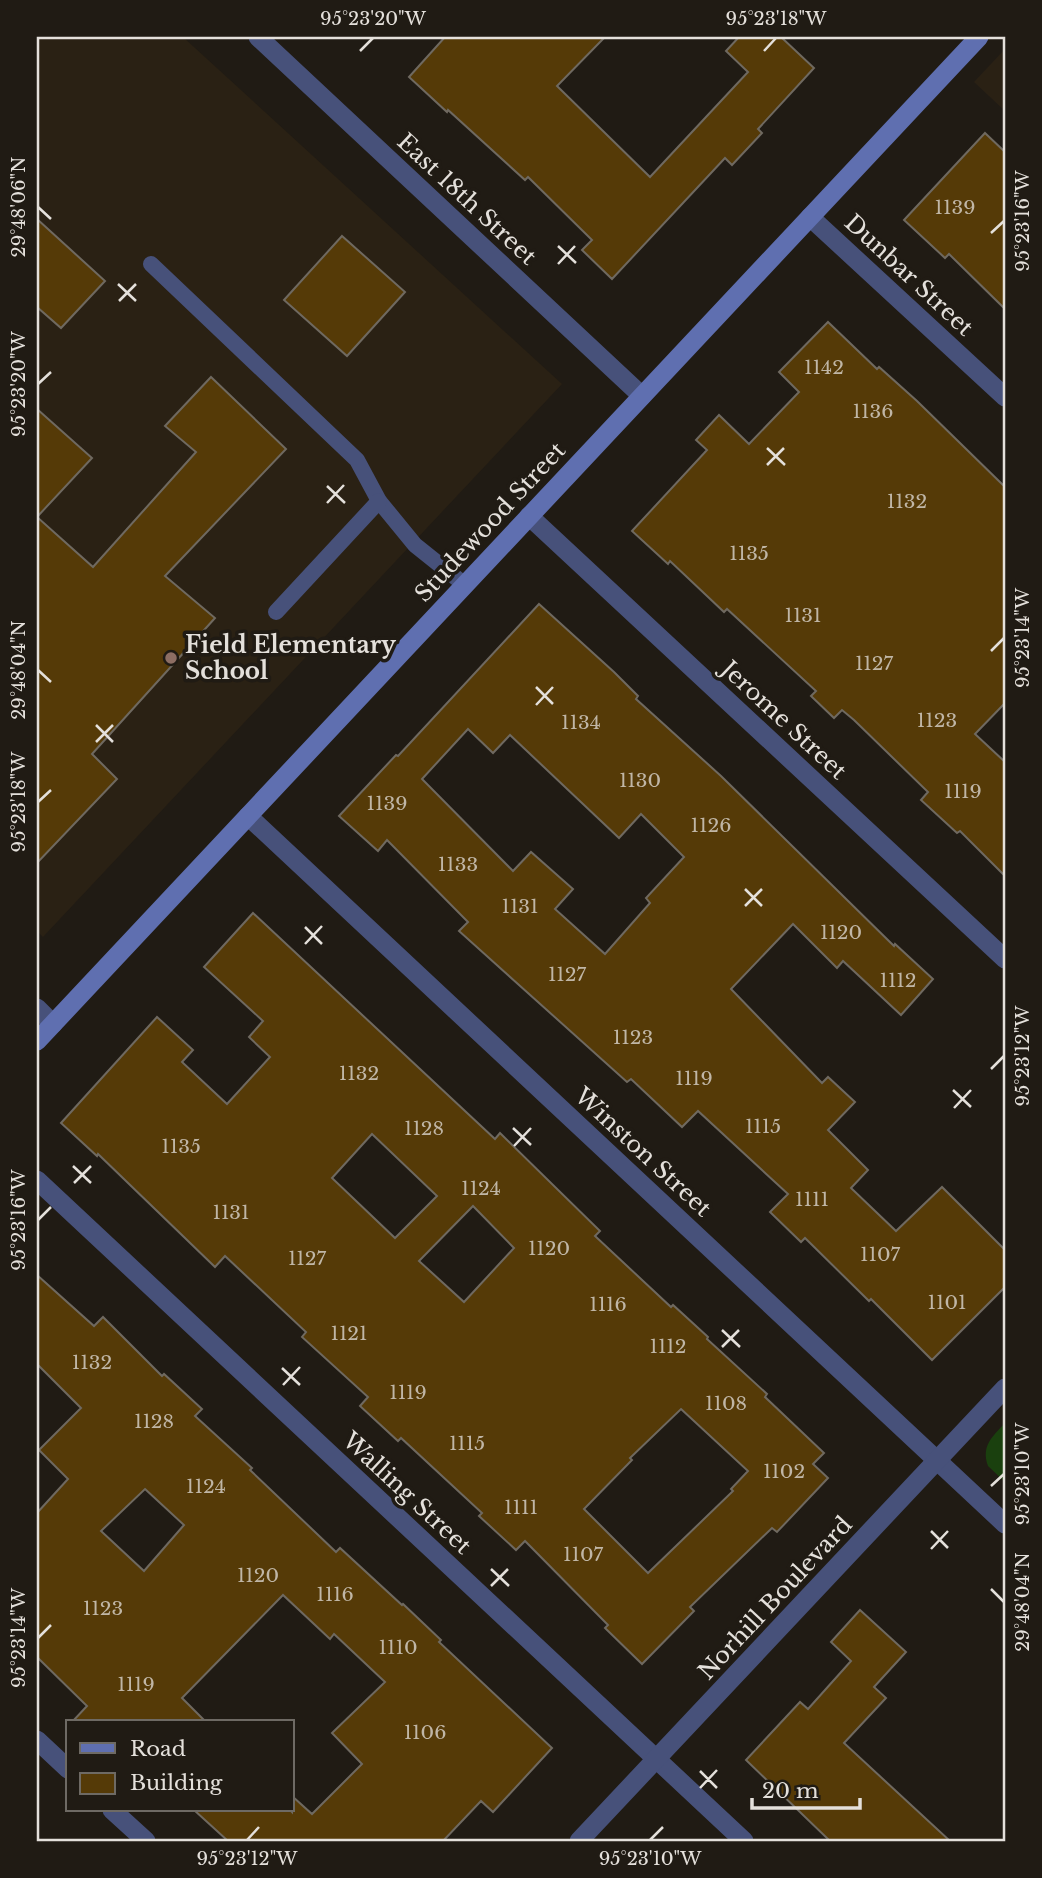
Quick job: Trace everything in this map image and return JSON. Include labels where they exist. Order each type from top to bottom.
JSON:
[{"type":"main road","name":"Studewood Street","points":[[37,1041],[979,37]]},
{"type":"street","name":"East 18th Street","points":[[258,37],[642,396]]},
{"type":"street","name":"Dunbar Street","points":[[810,217],[1005,397]]},
{"type":"street","name":"Jerome Street","points":[[529,516],[1005,959]]},
{"type":"street","name":"Winston Street","points":[[248,816],[1005,1524]]},
{"type":"street","points":[[37,1008],[53,1024]]},
{"type":"street","name":"Walling Street","points":[[37,1180],[744,1841]]},
{"type":"street","name":"Norhill Boulevard","points":[[579,1841],[1005,1388]]},
{"type":"street","points":[[37,1740],[66,1767]]},
{"type":"street","points":[[114,1812],[146,1841]]},
{"type":"lane","points":[[151,264],[357,460],[379,501],[415,545],[465,585]]},
{"type":"lane","points":[[276,612],[379,501]]},
{"type":"shaded area","name":"Field Elementary School","points":[[37,37],[183,37],[562,384],[43,937],[37,931]]},
{"type":"shaded area","points":[[1005,49],[1005,111],[974,82]]},
{"type":"green space","points":[[1005,1423],[1005,1482],[988,1466],[986,1453],[989,1442]]},
{"type":"building","points":[[445,37],[605,37],[557,86],[650,177],[748,72],[726,51],[739,37],[781,37],[814,68],[758,129],[762,133],[732,165],[725,158],[612,279],[582,250],[592,240],[528,177],[525,180],[409,77]]},
{"type":"building","points":[[985,133],[1005,152],[1005,309],[949,254],[945,258],[904,220]]},
{"type":"building","points":[[37,219],[105,281],[61,328],[37,307]]},
{"type":"building","points":[[342,236],[405,292],[347,356],[284,300]]},
{"type":"building","points":[[828,322],[877,369],[879,367],[917,401],[1005,487],[1005,703],[975,734],[1005,762],[1005,876],[960,831],[957,833],[921,800],[928,792],[854,720],[842,710],[834,718],[811,696],[816,691],[727,609],[724,612],[670,561],[668,564],[632,531],[707,450],[696,440],[719,415],[749,444],[799,392],[779,372]]},
{"type":"building","points":[[211,377],[286,449],[165,576],[215,618],[92,754],[117,779],[37,863],[37,517],[93,567],[196,452],[165,426]]},
{"type":"building","points":[[37,409],[92,458],[37,517]]},
{"type":"building","points":[[539,604],[614,672],[638,696],[636,699],[721,776],[894,946],[895,944],[933,979],[901,1015],[843,961],[837,968],[793,924],[731,989],[822,1083],[828,1077],[855,1102],[828,1130],[868,1170],[851,1188],[896,1231],[942,1187],[1005,1250],[1005,1287],[932,1360],[805,1238],[801,1242],[770,1212],[788,1194],[698,1111],[682,1127],[631,1079],[627,1082],[459,931],[468,922],[387,840],[378,851],[339,816],[396,755],[398,756]],"holes":[[[468,729],[493,753],[510,735],[619,838],[641,814],[684,857],[646,898],[650,903],[605,954],[555,909],[573,889],[531,852],[513,871],[422,779]]]},
{"type":"building","points":[[253,913],[495,1139],[500,1133],[600,1231],[595,1236],[671,1307],[673,1305],[708,1337],[707,1339],[767,1394],[765,1397],[824,1453],[813,1464],[828,1478],[777,1532],[772,1528],[690,1607],[694,1611],[642,1664],[605,1628],[608,1625],[525,1541],[516,1550],[479,1516],[482,1513],[401,1438],[398,1441],[360,1406],[368,1397],[302,1337],[306,1332],[225,1256],[215,1267],[98,1154],[97,1156],[61,1123],[157,1017],[193,1050],[182,1062],[227,1104],[270,1057],[249,1037],[263,1021],[204,967]],"holes":[[[372,1134],[437,1196],[395,1238],[332,1178]],[[473,1206],[514,1248],[464,1302],[419,1261]],[[681,1409],[748,1471],[731,1489],[733,1491],[648,1573],[584,1509],[632,1460],[630,1458]]]},
{"type":"building","points":[[37,1275],[94,1326],[103,1317],[162,1376],[164,1374],[202,1409],[195,1416],[252,1468],[250,1470],[336,1552],[340,1548],[403,1604],[441,1640],[439,1642],[552,1748],[493,1812],[481,1801],[443,1841],[228,1841],[196,1812],[294,1812],[294,1798],[312,1814],[362,1764],[332,1733],[385,1682],[334,1634],[330,1639],[283,1595],[182,1698],[204,1720],[74,1720],[87,1706],[37,1657],[37,1513],[68,1479],[39,1450],[81,1408],[37,1364]],"holes":[[[145,1489],[184,1525],[144,1571],[101,1531]]]},
{"type":"building","points":[[860,1610],[906,1652],[874,1687],[886,1698],[844,1743],[950,1841],[830,1841],[746,1760],[800,1702],[808,1709],[851,1661],[831,1642]]},
{"type":"place","name":"Field Elementary School","points":[[171,658]]}]
